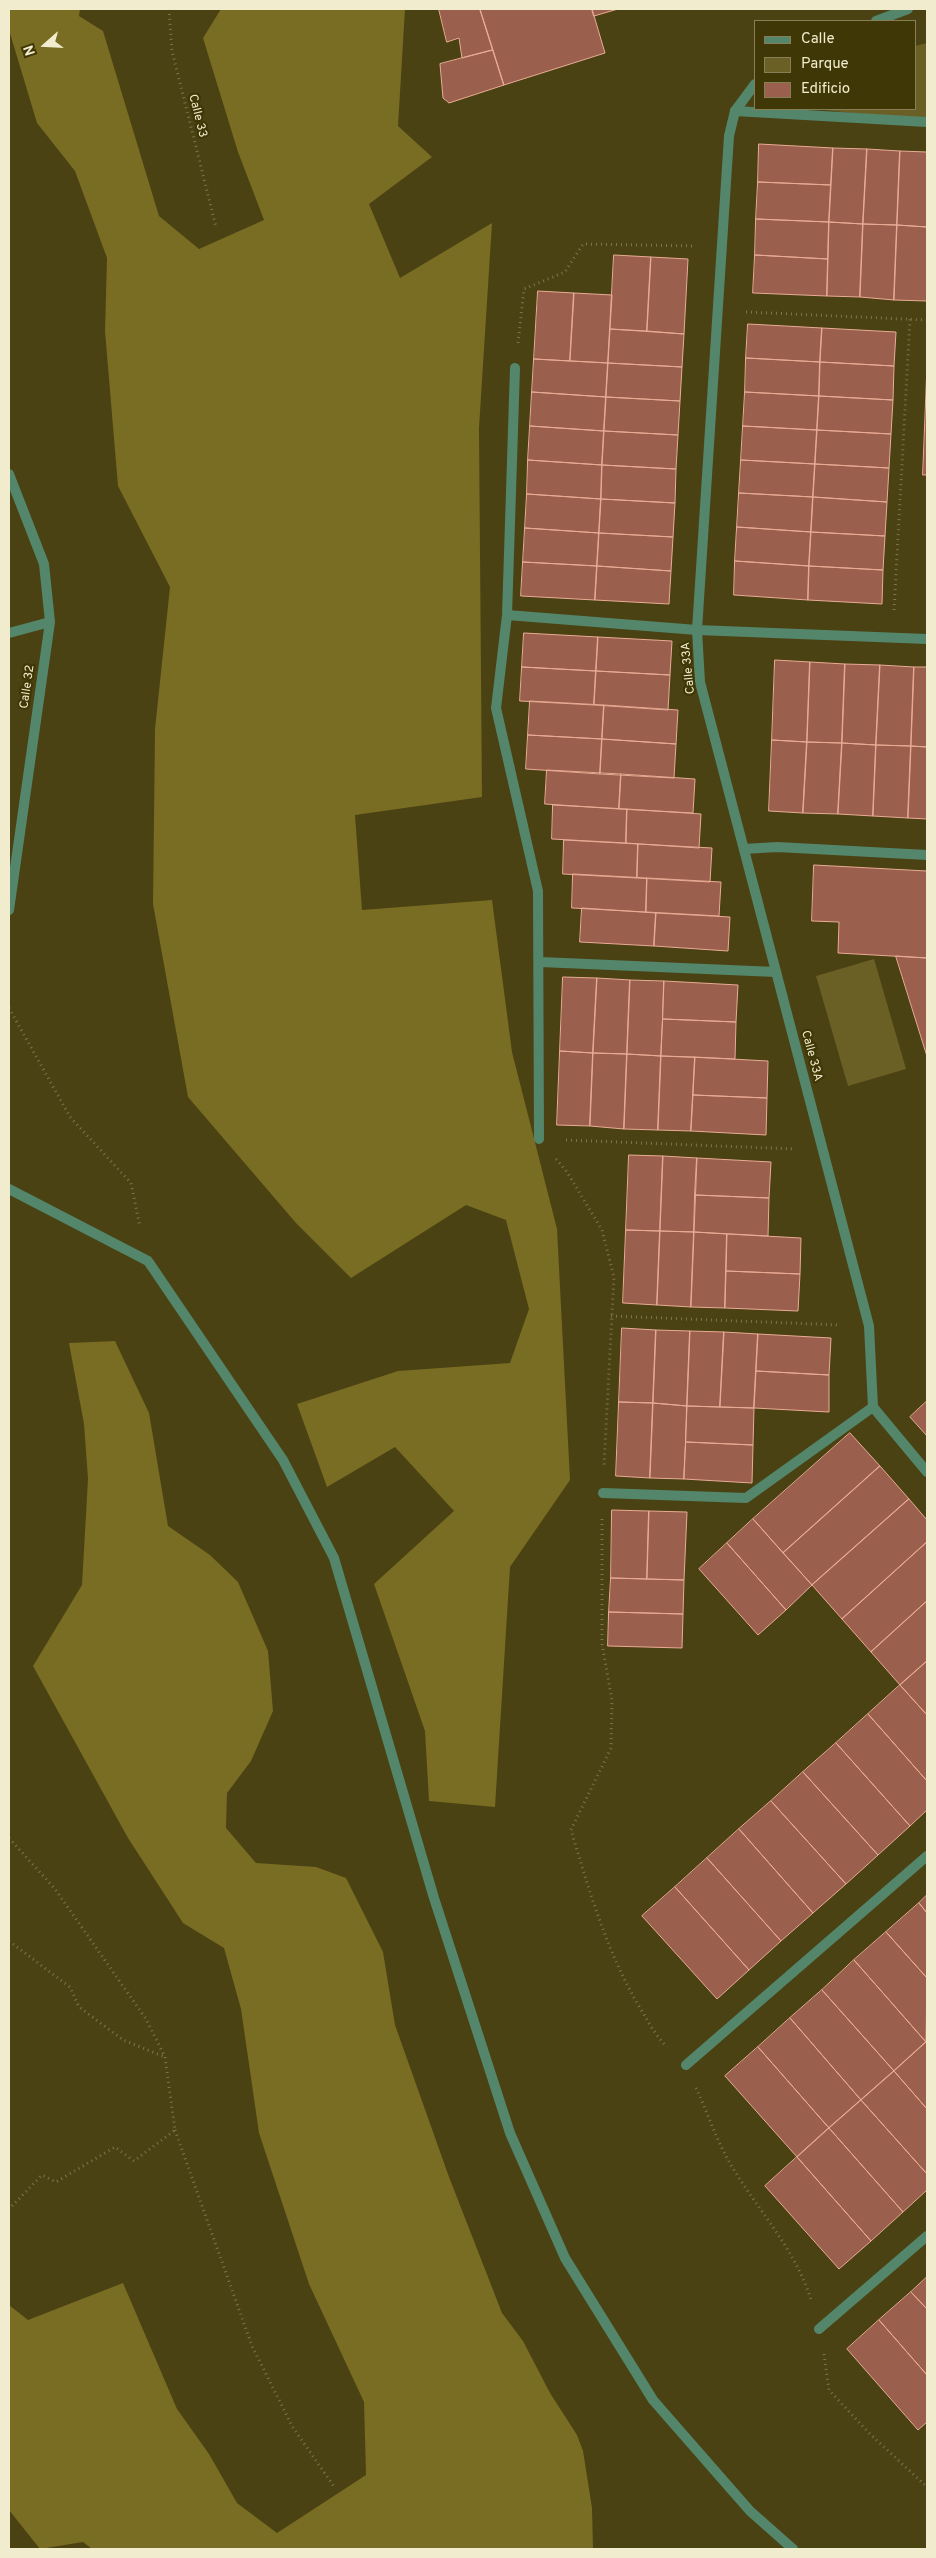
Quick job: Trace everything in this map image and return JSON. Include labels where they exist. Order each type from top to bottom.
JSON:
[{"type":"street","points":[[879,20],[908,9]]},
{"type":"street","points":[[735,111],[754,85]]},
{"type":"street","points":[[735,111],[927,122]]},
{"type":"street","name":"Calle 33A","points":[[735,111],[729,136],[716,311],[698,630],[700,682],[869,1326],[873,1407]]},
{"type":"street","points":[[515,368],[506,615],[496,708],[538,891],[540,962],[539,1139]]},
{"type":"street","name":"Calle 32","points":[[9,474],[44,564],[50,622],[9,910]]},
{"type":"street","points":[[506,615],[698,630],[927,639]]},
{"type":"street","points":[[9,633],[50,622]]},
{"type":"street","points":[[744,849],[777,847],[927,855]]},
{"type":"street","points":[[540,962],[776,972]]},
{"type":"street","points":[[9,1189],[148,1261],[283,1460],[334,1558],[434,1898],[510,2133],[565,2258],[653,2400],[750,2511],[793,2549]]},
{"type":"street","points":[[602,1493],[746,1498],[873,1407],[927,1472]]},
{"type":"street","points":[[686,2065],[927,1856]]},
{"type":"street","points":[[819,2329],[927,2236]]},
{"type":"path","name":"Calle 33","points":[[169,9],[172,51],[216,227]]},
{"type":"path","points":[[515,368],[524,289],[565,272],[584,244],[720,247]]},
{"type":"path","points":[[716,311],[927,320]]},
{"type":"path","points":[[893,637],[910,319]]},
{"type":"path","points":[[9,1008],[70,1117],[131,1183],[148,1261]]},
{"type":"path","points":[[539,1139],[823,1150]]},
{"type":"path","points":[[539,1139],[567,1172],[602,1230],[614,1277],[602,1493],[602,1644],[612,1700],[611,1748],[571,1830],[598,1918],[615,1963],[656,2036],[686,2065],[727,2158],[788,2253],[807,2287],[819,2329],[830,2390],[869,2433],[927,2487]]},
{"type":"path","points":[[611,1316],[869,1326]]},
{"type":"path","points":[[9,1838],[55,1889],[146,2019],[165,2058],[175,2130],[252,2346],[292,2426],[335,2488]]},
{"type":"path","points":[[9,1941],[70,1987],[79,2007],[116,2034],[165,2058]]},
{"type":"path","points":[[9,2209],[42,2175],[56,2182],[115,2147],[134,2161],[175,2130]]},
{"type":"green space","points":[[927,43],[927,122],[825,110],[916,110],[916,46]]},
{"type":"green space","points":[[874,959],[906,1069],[848,1086],[816,976]]},
{"type":"shaded area","points":[[9,9],[80,9],[79,16],[103,31],[159,216],[199,249],[264,220],[238,152],[203,38],[221,9],[405,9],[398,126],[432,157],[369,204],[400,278],[492,223],[479,428],[482,797],[355,815],[362,910],[492,900],[512,1052],[557,1229],[570,1480],[510,1567],[495,1807],[429,1801],[425,1731],[374,1584],[454,1511],[395,1447],[327,1487],[297,1404],[398,1371],[510,1363],[529,1309],[506,1220],[466,1205],[351,1278],[296,1223],[188,1097],[153,904],[155,729],[170,587],[118,486],[105,331],[107,258],[75,171],[37,123],[9,30]]},
{"type":"shaded area","points":[[115,1341],[149,1413],[168,1526],[210,1555],[238,1582],[268,1651],[273,1711],[251,1761],[227,1793],[226,1828],[256,1863],[316,1867],[346,1878],[383,1952],[395,2025],[449,2177],[502,2313],[523,2341],[550,2393],[577,2435],[583,2451],[592,2508],[593,2549],[92,2549],[83,2542],[40,2549],[9,2510],[9,2305],[28,2320],[123,2283],[177,2409],[209,2454],[237,2503],[277,2533],[366,2475],[364,2402],[309,2284],[259,2133],[241,2009],[224,1948],[183,1923],[128,1838],[33,1666],[82,1585],[88,1479],[84,1424],[69,1343]]},
{"type":"building","points":[[439,9],[480,9],[493,50],[462,58],[459,38],[447,42]]},
{"type":"building","points":[[480,9],[592,9],[605,53],[504,85]]},
{"type":"building","points":[[592,9],[618,9],[594,16]]},
{"type":"building","points":[[493,50],[504,85],[449,103],[443,98],[440,64]]},
{"type":"building","points":[[759,144],[833,148],[831,185],[758,182]]},
{"type":"building","points":[[833,148],[867,149],[863,224],[829,222]]},
{"type":"building","points":[[867,149],[900,151],[897,225],[863,224]]},
{"type":"building","points":[[900,151],[927,152],[927,227],[897,225]]},
{"type":"building","points":[[758,182],[831,185],[829,222],[756,219]]},
{"type":"building","points":[[756,219],[829,222],[828,259],[755,255]]},
{"type":"building","points":[[829,222],[863,224],[860,297],[827,296]]},
{"type":"building","points":[[863,224],[897,225],[894,300],[860,297]]},
{"type":"building","points":[[897,225],[927,227],[927,301],[894,300]]},
{"type":"building","points":[[614,255],[651,257],[647,331],[610,329]]},
{"type":"building","points":[[755,255],[828,259],[827,296],[753,293]]},
{"type":"building","points":[[651,257],[688,259],[684,334],[647,331]]},
{"type":"building","points":[[538,291],[574,293],[570,361],[534,359]]},
{"type":"building","points":[[574,293],[612,295],[608,363],[570,361]]},
{"type":"building","points":[[748,324],[822,328],[820,362],[746,358]]},
{"type":"building","points":[[822,328],[896,332],[894,366],[820,362]]},
{"type":"building","points":[[610,329],[684,334],[682,367],[608,363]]},
{"type":"building","points":[[746,358],[820,362],[819,396],[745,392]]},
{"type":"building","points":[[534,359],[608,363],[606,397],[532,392]]},
{"type":"building","points":[[820,362],[894,366],[893,400],[819,396]]},
{"type":"building","points":[[608,363],[682,367],[680,401],[606,397]]},
{"type":"building","points":[[927,365],[927,401],[926,401]]},
{"type":"building","points":[[532,392],[606,397],[604,431],[530,426]]},
{"type":"building","points":[[745,392],[819,396],[817,430],[743,426]]},
{"type":"building","points":[[819,396],[893,400],[891,434],[817,430]]},
{"type":"building","points":[[606,397],[680,401],[678,435],[604,431]]},
{"type":"building","points":[[926,401],[927,475],[923,475]]},
{"type":"building","points":[[530,426],[604,431],[602,465],[528,460]]},
{"type":"building","points":[[743,426],[817,430],[815,464],[741,460]]},
{"type":"building","points":[[817,430],[891,434],[889,468],[815,464]]},
{"type":"building","points":[[604,431],[678,435],[676,469],[602,465]]},
{"type":"building","points":[[528,460],[602,465],[601,499],[527,494]]},
{"type":"building","points":[[741,460],[815,464],[813,497],[739,493]]},
{"type":"building","points":[[815,464],[889,468],[887,502],[813,497]]},
{"type":"building","points":[[602,465],[676,469],[675,503],[601,499]]},
{"type":"building","points":[[739,493],[813,497],[811,532],[737,527]]},
{"type":"building","points":[[527,494],[601,499],[599,533],[525,528]]},
{"type":"building","points":[[813,497],[887,502],[885,536],[811,532]]},
{"type":"building","points":[[601,499],[675,503],[673,537],[599,533]]},
{"type":"building","points":[[737,527],[811,532],[809,566],[735,561]]},
{"type":"building","points":[[525,528],[599,533],[597,566],[523,562]]},
{"type":"building","points":[[811,532],[885,536],[883,570],[809,566]]},
{"type":"building","points":[[599,533],[673,537],[671,571],[597,566]]},
{"type":"building","points":[[735,561],[809,566],[808,600],[734,595]]},
{"type":"building","points":[[523,562],[597,566],[595,600],[521,596]]},
{"type":"building","points":[[597,566],[671,571],[669,604],[595,600]]},
{"type":"building","points":[[809,566],[883,570],[882,604],[808,600]]},
{"type":"building","points":[[524,633],[598,637],[596,671],[522,667]]},
{"type":"building","points":[[598,637],[672,641],[670,675],[596,671]]},
{"type":"building","points":[[775,660],[810,662],[807,742],[772,740]]},
{"type":"building","points":[[810,662],[845,664],[842,743],[807,742]]},
{"type":"building","points":[[845,664],[880,665],[876,745],[842,743]]},
{"type":"building","points":[[880,665],[914,667],[911,746],[876,745]]},
{"type":"building","points":[[522,667],[596,671],[594,705],[520,701]]},
{"type":"building","points":[[914,667],[927,667],[927,747],[911,746]]},
{"type":"building","points":[[596,671],[670,675],[668,710],[594,705]]},
{"type":"building","points":[[530,701],[604,705],[602,739],[528,735]]},
{"type":"building","points":[[604,705],[678,710],[676,744],[602,739]]},
{"type":"building","points":[[528,735],[602,739],[600,774],[526,769]]},
{"type":"building","points":[[602,739],[676,744],[674,778],[600,774]]},
{"type":"building","points":[[772,740],[807,742],[803,813],[769,811]]},
{"type":"building","points":[[807,742],[842,743],[838,814],[803,813]]},
{"type":"building","points":[[842,743],[876,745],[873,816],[838,814]]},
{"type":"building","points":[[876,745],[911,746],[908,818],[873,816]]},
{"type":"building","points":[[911,746],[927,747],[927,819],[908,818]]},
{"type":"building","points":[[547,770],[621,774],[619,809],[545,804]]},
{"type":"building","points":[[621,774],[695,779],[693,813],[619,809]]},
{"type":"building","points":[[553,805],[627,809],[626,843],[552,839]]},
{"type":"building","points":[[627,809],[701,814],[699,848],[626,843]]},
{"type":"building","points":[[564,840],[638,844],[637,878],[563,874]]},
{"type":"building","points":[[638,844],[712,848],[710,882],[637,878]]},
{"type":"building","points":[[814,865],[927,871],[927,958],[838,953],[839,922],[812,921]]},
{"type":"building","points":[[573,874],[647,878],[646,912],[572,908]]},
{"type":"building","points":[[647,878],[721,882],[719,916],[646,912]]},
{"type":"building","points":[[582,908],[656,913],[654,946],[580,942]]},
{"type":"building","points":[[656,913],[730,917],[728,951],[654,946]]},
{"type":"building","points":[[896,956],[927,958],[927,1056]]},
{"type":"building","points":[[563,977],[597,978],[593,1053],[560,1051]]},
{"type":"building","points":[[597,978],[630,980],[627,1054],[593,1053]]},
{"type":"building","points":[[630,980],[664,981],[661,1056],[627,1054]]},
{"type":"building","points":[[664,981],[738,985],[736,1022],[663,1019]]},
{"type":"building","points":[[663,1019],[736,1022],[735,1059],[661,1056]]},
{"type":"building","points":[[560,1051],[593,1053],[590,1126],[557,1125]]},
{"type":"building","points":[[593,1053],[627,1054],[624,1129],[590,1126]]},
{"type":"building","points":[[627,1054],[661,1056],[658,1130],[624,1129]]},
{"type":"building","points":[[661,1056],[695,1057],[691,1131],[658,1130]]},
{"type":"building","points":[[695,1057],[768,1061],[767,1098],[693,1095]]},
{"type":"building","points":[[693,1095],[767,1098],[766,1135],[691,1131]]},
{"type":"building","points":[[629,1155],[663,1156],[660,1231],[626,1230]]},
{"type":"building","points":[[663,1156],[697,1158],[694,1232],[660,1231]]},
{"type":"building","points":[[697,1158],[771,1162],[769,1198],[695,1195]]},
{"type":"building","points":[[695,1195],[769,1198],[768,1236],[694,1232]]},
{"type":"building","points":[[626,1230],[660,1231],[657,1305],[623,1303]]},
{"type":"building","points":[[660,1231],[694,1232],[691,1307],[657,1305]]},
{"type":"building","points":[[694,1232],[727,1234],[725,1308],[691,1307]]},
{"type":"building","points":[[727,1234],[801,1238],[800,1274],[726,1271]]},
{"type":"building","points":[[726,1271],[800,1274],[798,1311],[725,1308]]},
{"type":"building","points":[[622,1328],[656,1330],[653,1403],[619,1402]]},
{"type":"building","points":[[656,1330],[690,1331],[687,1406],[653,1403]]},
{"type":"building","points":[[690,1331],[724,1332],[720,1407],[687,1406]]},
{"type":"building","points":[[724,1332],[758,1334],[754,1408],[720,1407]]},
{"type":"building","points":[[758,1334],[831,1338],[829,1375],[756,1371]]},
{"type":"building","points":[[756,1371],[829,1375],[829,1412],[754,1408]]},
{"type":"building","points":[[927,1401],[927,1436],[910,1417]]},
{"type":"building","points":[[619,1402],[653,1403],[650,1478],[616,1476]]},
{"type":"building","points":[[653,1403],[687,1406],[684,1479],[650,1478]]},
{"type":"building","points":[[687,1406],[754,1408],[753,1445],[686,1442]]},
{"type":"building","points":[[850,1433],[880,1466],[783,1553],[753,1519]]},
{"type":"building","points":[[686,1442],[753,1445],[752,1483],[684,1479]]},
{"type":"building","points":[[880,1466],[909,1499],[812,1585],[783,1553]]},
{"type":"building","points":[[909,1499],[927,1520],[927,1542],[842,1619],[812,1585]]},
{"type":"building","points":[[612,1510],[649,1511],[647,1579],[611,1578]]},
{"type":"building","points":[[649,1511],[687,1512],[684,1580],[647,1579]]},
{"type":"building","points":[[753,1519],[812,1585],[786,1610],[727,1543]]},
{"type":"building","points":[[927,1542],[927,1601],[871,1652],[842,1619]]},
{"type":"building","points":[[727,1543],[786,1610],[758,1635],[699,1569]]},
{"type":"building","points":[[611,1578],[684,1580],[683,1614],[609,1612]]},
{"type":"building","points":[[927,1601],[927,1661],[900,1685],[871,1652]]},
{"type":"building","points":[[609,1612],[683,1614],[682,1648],[608,1646]]},
{"type":"building","points":[[927,1661],[927,1715],[900,1685]]},
{"type":"building","points":[[900,1685],[927,1715],[927,1781],[868,1714]]},
{"type":"building","points":[[868,1714],[927,1781],[927,1810],[910,1826],[836,1743]]},
{"type":"building","points":[[836,1743],[910,1826],[878,1855],[803,1772]]},
{"type":"building","points":[[803,1772],[878,1855],[846,1884],[771,1801]]},
{"type":"building","points":[[771,1801],[846,1884],[813,1913],[739,1829]]},
{"type":"building","points":[[739,1829],[813,1913],[781,1941],[707,1858]]},
{"type":"building","points":[[707,1858],[781,1941],[749,1970],[675,1887]]},
{"type":"building","points":[[675,1887],[749,1970],[717,1999],[642,1916]]},
{"type":"building","points":[[927,1895],[927,1913],[919,1903]]},
{"type":"building","points":[[919,1903],[927,1913],[927,1978],[886,1932]]},
{"type":"building","points":[[886,1932],[927,1978],[926,2042],[854,1960]]},
{"type":"building","points":[[854,1960],[926,2042],[894,2071],[822,1990]]},
{"type":"building","points":[[822,1990],[894,2071],[861,2100],[790,2018]]},
{"type":"building","points":[[790,2018],[861,2100],[829,2128],[758,2047]]},
{"type":"building","points":[[927,2043],[927,2109],[894,2071]]},
{"type":"building","points":[[758,2047],[829,2128],[797,2157],[725,2076]]},
{"type":"building","points":[[894,2071],[927,2109],[927,2174],[861,2100]]},
{"type":"building","points":[[861,2100],[927,2174],[927,2190],[903,2212],[829,2128]]},
{"type":"building","points":[[829,2128],[903,2212],[871,2241],[797,2157]]},
{"type":"building","points":[[797,2157],[871,2241],[839,2269],[765,2186]]},
{"type":"building","points":[[927,2277],[927,2309],[911,2292]]},
{"type":"building","points":[[911,2292],[927,2309],[927,2375],[879,2320]]},
{"type":"building","points":[[879,2320],[927,2375],[927,2422],[918,2430],[847,2349]]}]
